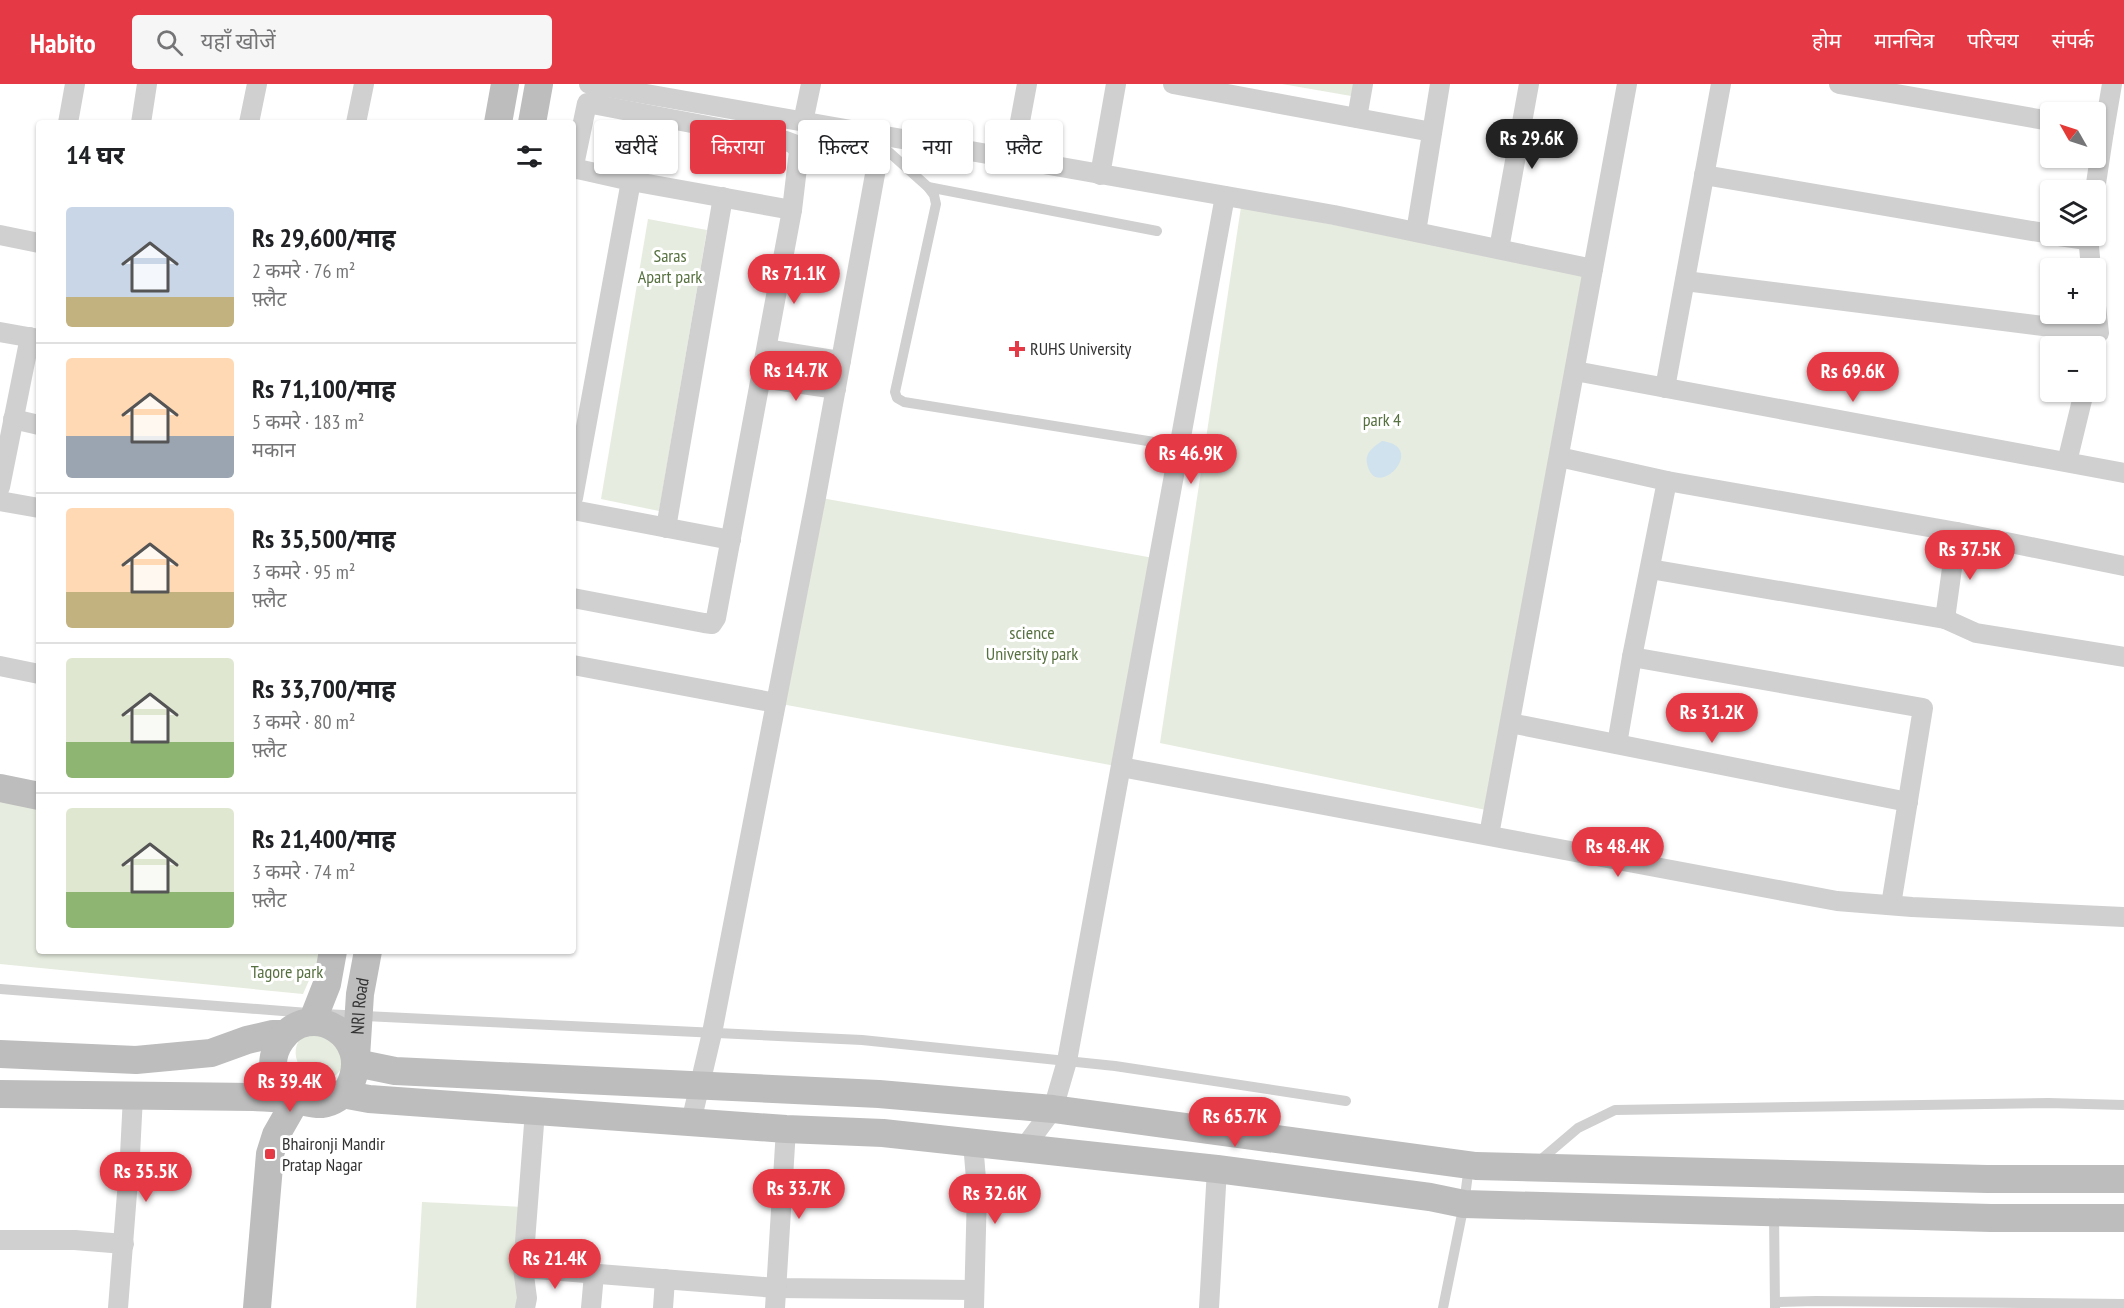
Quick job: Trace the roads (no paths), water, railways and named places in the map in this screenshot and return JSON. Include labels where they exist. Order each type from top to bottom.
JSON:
[{"type":"street","points":[[69,120],[75,84]]},
{"type":"street","points":[[141,120],[147,84]]},
{"type":"street","points":[[250,120],[256,84]]},
{"type":"street","points":[[357,120],[364,84]]},
{"type":"street","points":[[499,120],[505,84]]},
{"type":"street","points":[[533,120],[539,84]]},
{"type":"street","points":[[588,84],[658,90],[798,121]]},
{"type":"street","points":[[803,120],[811,84]]},
{"type":"street","points":[[1020,120],[1027,84]]},
{"type":"street","points":[[1100,174],[1116,84]]},
{"type":"street","points":[[1357,118],[1364,84]]},
{"type":"street","points":[[1416,232],[1440,84]]},
{"type":"street","points":[[1499,249],[1529,84]]},
{"type":"street","points":[[1489,835],[1627,84]]},
{"type":"street","points":[[1665,388],[1721,84]]},
{"type":"street","points":[[1839,84],[2040,120]]},
{"type":"street","points":[[2106,107],[2112,84]]},
{"type":"street","points":[[1183,85],[1261,92],[1357,118],[1432,132]]},
{"type":"street","points":[[576,155],[587,103],[786,141],[794,144],[799,151],[792,210],[716,618],[712,624],[576,599]]},
{"type":"street","points":[[890,142],[985,155]]},
{"type":"street","points":[[1063,168],[1416,232],[1593,269]]},
{"type":"street","points":[[576,170],[792,210]]},
{"type":"street","points":[[691,1122],[712,1033],[836,390],[875,174]]},
{"type":"street","points":[[1704,175],[2040,232]]},
{"type":"street","points":[[576,482],[631,181]]},
{"type":"street","points":[[1024,1148],[1053,1109],[1067,1061],[1226,196]]},
{"type":"street","points":[[666,528],[723,197]]},
{"type":"street","points":[[0,235],[36,242]]},
{"type":"street","points":[[1685,281],[2069,336]]},
{"type":"street","points":[[0,332],[34,338],[13,419],[0,488]]},
{"type":"street","points":[[767,349],[841,361]]},
{"type":"street","points":[[1575,371],[2124,473]]},
{"type":"street","points":[[761,378],[836,390]]},
{"type":"street","points":[[2067,462],[2082,402]]},
{"type":"street","points":[[13,419],[36,424]]},
{"type":"street","points":[[1559,457],[1667,481],[1958,531],[2124,566]]},
{"type":"street","points":[[1617,744],[1667,481]]},
{"type":"street","points":[[0,501],[36,507]]},
{"type":"street","points":[[576,511],[731,540]]},
{"type":"street","points":[[1945,619],[1958,531]]},
{"type":"street","points":[[1650,569],[1945,619],[1976,633],[2124,657]]},
{"type":"street","points":[[1632,657],[1923,708],[1891,905]]},
{"type":"street","points":[[0,666],[36,672]]},
{"type":"street","points":[[576,666],[776,703]]},
{"type":"street","points":[[1510,723],[1908,802]]},
{"type":"street","points":[[1121,767],[1837,901],[2124,917]]},
{"type":"street","points":[[0,788],[36,795]]},
{"type":"street","name":"NRI Road","points":[[314,1018],[327,984],[332,954]]},
{"type":"street","name":"NRI Road","points":[[356,1063],[360,994],[367,954]]},
{"type":"street","points":[[0,1094],[254,1097],[296,1100],[321,1105],[332,1101],[348,1088],[356,1063],[352,1046],[343,1033],[314,1018],[285,1034],[276,1047],[273,1062],[275,1077],[296,1100]]},
{"type":"street","points":[[0,1054],[136,1060],[211,1053],[247,1040],[273,1034],[285,1034]]},
{"type":"street","points":[[356,1063],[395,1071],[879,1094],[1053,1109],[1469,1165],[1987,1179],[2124,1179]]},
{"type":"street","points":[[342,1094],[369,1099],[535,1111],[786,1129],[883,1133],[1217,1169],[1430,1197],[1464,1204],[1991,1218],[2124,1218]]},
{"type":"street","points":[[118,1308],[133,1096]]},
{"type":"street","points":[[254,1097],[267,1110],[270,1154],[257,1308]]},
{"type":"street","points":[[270,1154],[276,1136],[296,1100]]},
{"type":"street","points":[[525,1308],[527,1298],[522,1269],[535,1111]]},
{"type":"street","points":[[775,1308],[786,1129]]},
{"type":"street","points":[[522,1269],[776,1288],[974,1299],[977,1191],[972,1143]]},
{"type":"street","points":[[1209,1308],[1217,1169]]},
{"type":"street","points":[[0,1240],[75,1240],[124,1244]]},
{"type":"street","points":[[591,1308],[594,1274]]},
{"type":"street","points":[[663,1308],[665,1279]]},
{"type":"lane","points":[[890,150],[928,187],[934,195],[936,204],[895,392],[897,398],[904,402],[1179,446]]},
{"type":"lane","points":[[928,187],[1157,231]]},
{"type":"lane","points":[[0,989],[314,1018],[359,1014],[862,1040],[1115,1066],[1346,1101]]},
{"type":"lane","points":[[1531,1168],[1578,1128],[1614,1110],[2048,1103],[2124,1105]]},
{"type":"lane","points":[[1443,1308],[1464,1204],[1469,1165]]},
{"type":"lane","points":[[1774,1212],[1775,1305],[1816,1300],[2124,1304]]},
{"type":"water","points":[[1382,441],[1395,445],[1401,453],[1395,470],[1379,478],[1372,474],[1367,459],[1371,450]]},
{"type":"place","name":"RUHS University","points":[[1017,349]]},
{"type":"place","name":"Bhaironji Mandir Pratap Nagar","points":[[270,1154]]},
{"type":"park label","name":"Saras Apart park","points":[[670,266]]},
{"type":"park label","name":"park 4","points":[[1382,420]]},
{"type":"park label","name":"science University park","points":[[1032,643]]},
{"type":"park label","name":"Tagore park","points":[[287,972]]}]
